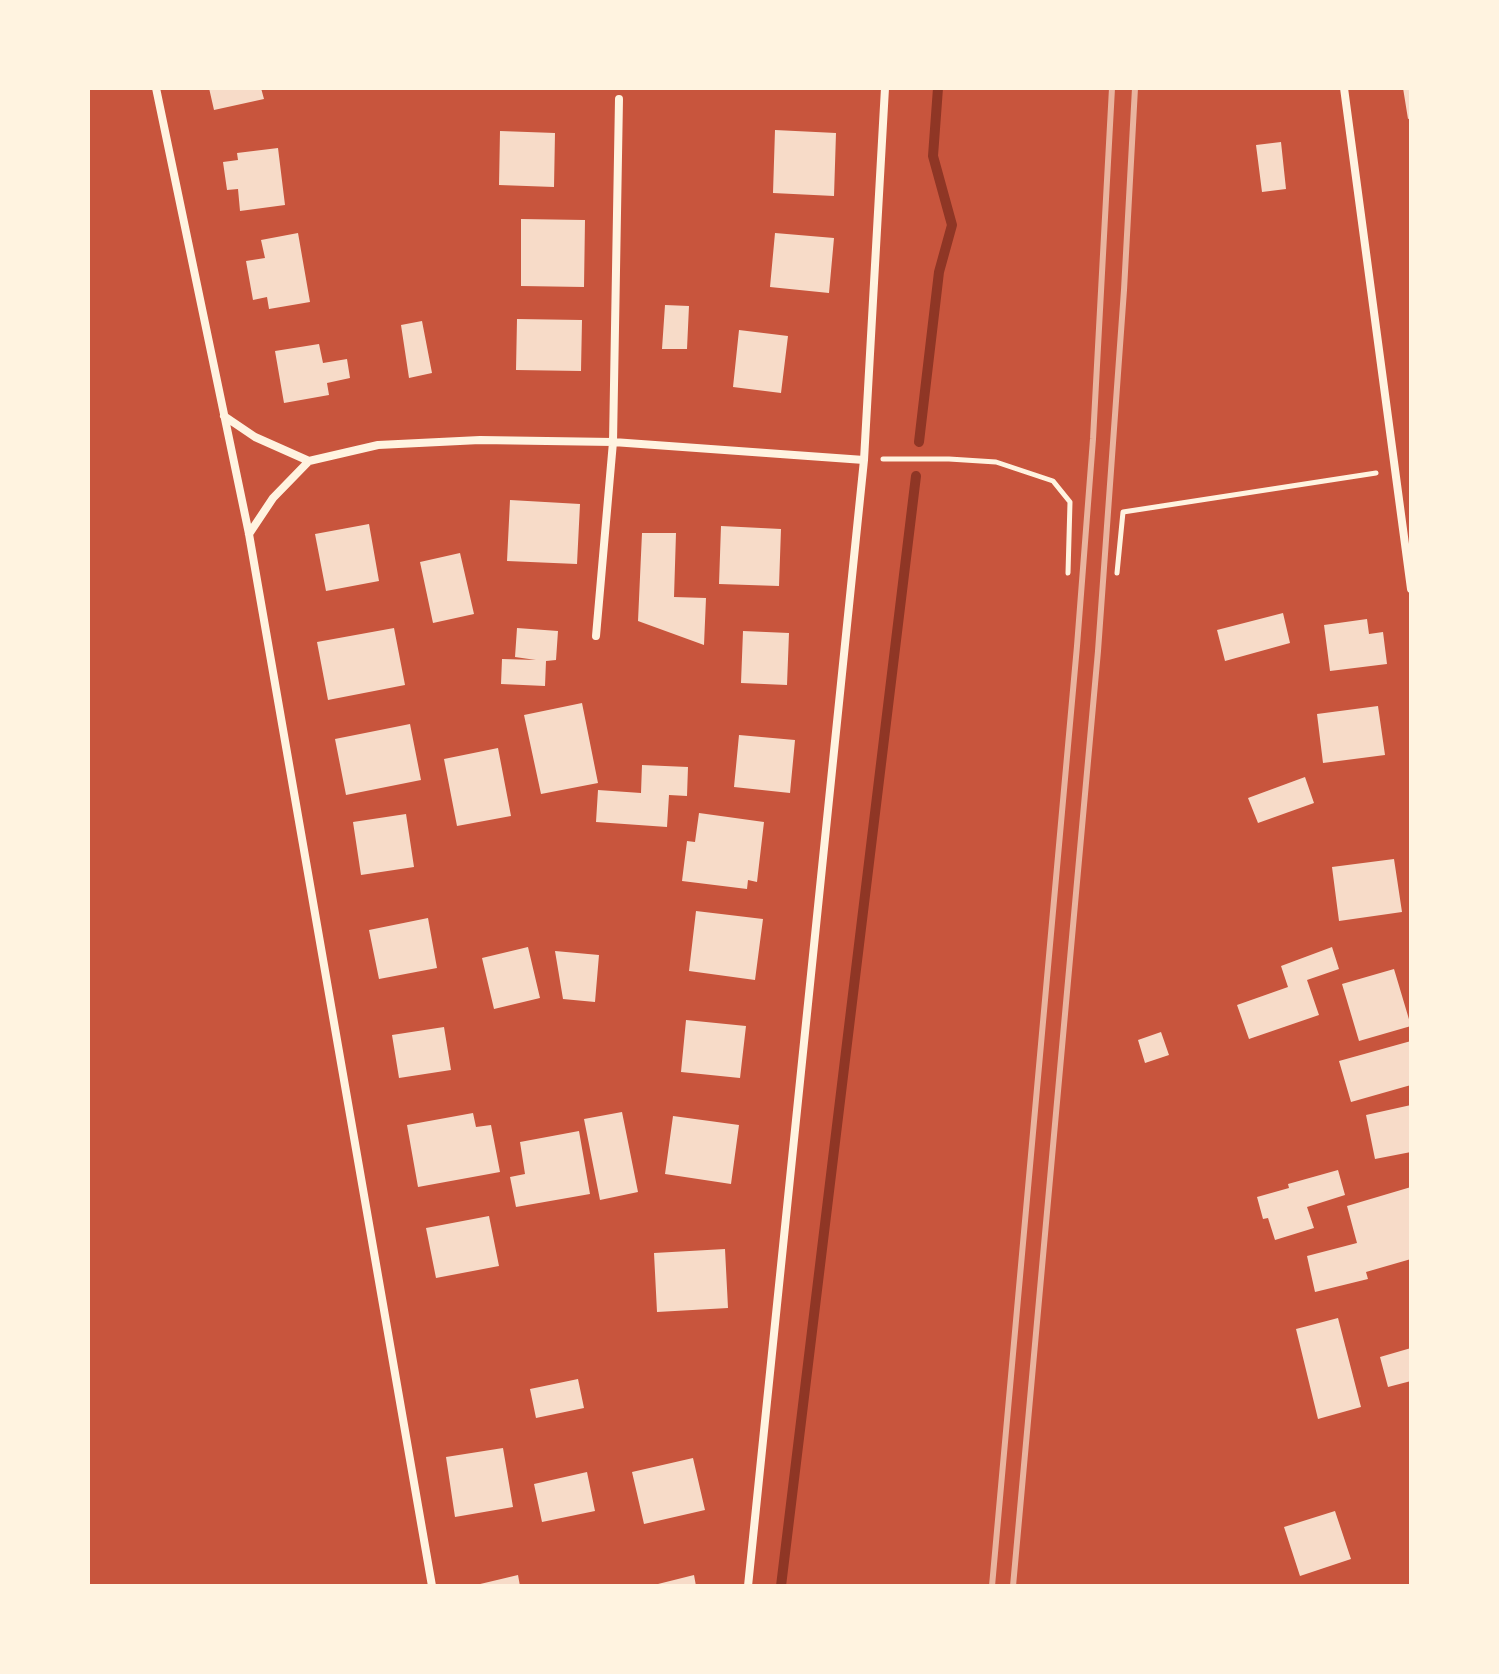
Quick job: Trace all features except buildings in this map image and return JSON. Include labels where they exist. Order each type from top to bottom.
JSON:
[{"type":"street","points":[[156,88],[249,534],[432,1586]]},
{"type":"street","points":[[748,1586],[864,460],[885,88]]},
{"type":"street","points":[[1344,88],[1397,469],[1407,515],[1411,589]]},
{"type":"street","points":[[596,636],[613,442],[619,99]]},
{"type":"street","points":[[224,416],[255,437],[309,461]]},
{"type":"street","points":[[249,534],[273,498],[309,461],[378,445],[480,440],[613,442],[864,460]]},
{"type":"path","points":[[864,460],[996,462],[1053,481],[1070,502],[1068,573]]},
{"type":"path","points":[[1117,573],[1123,512],[1397,469]]},
{"type":"waterway","points":[[919,442],[939,272],[952,225],[933,156],[938,88]]},
{"type":"waterway","points":[[781,1586],[916,476]]},
{"type":"railway","points":[[992,1586],[1077,646],[1093,439],[1112,88]]},
{"type":"railway","points":[[1013,1586],[1098,651],[1135,88]]}]
